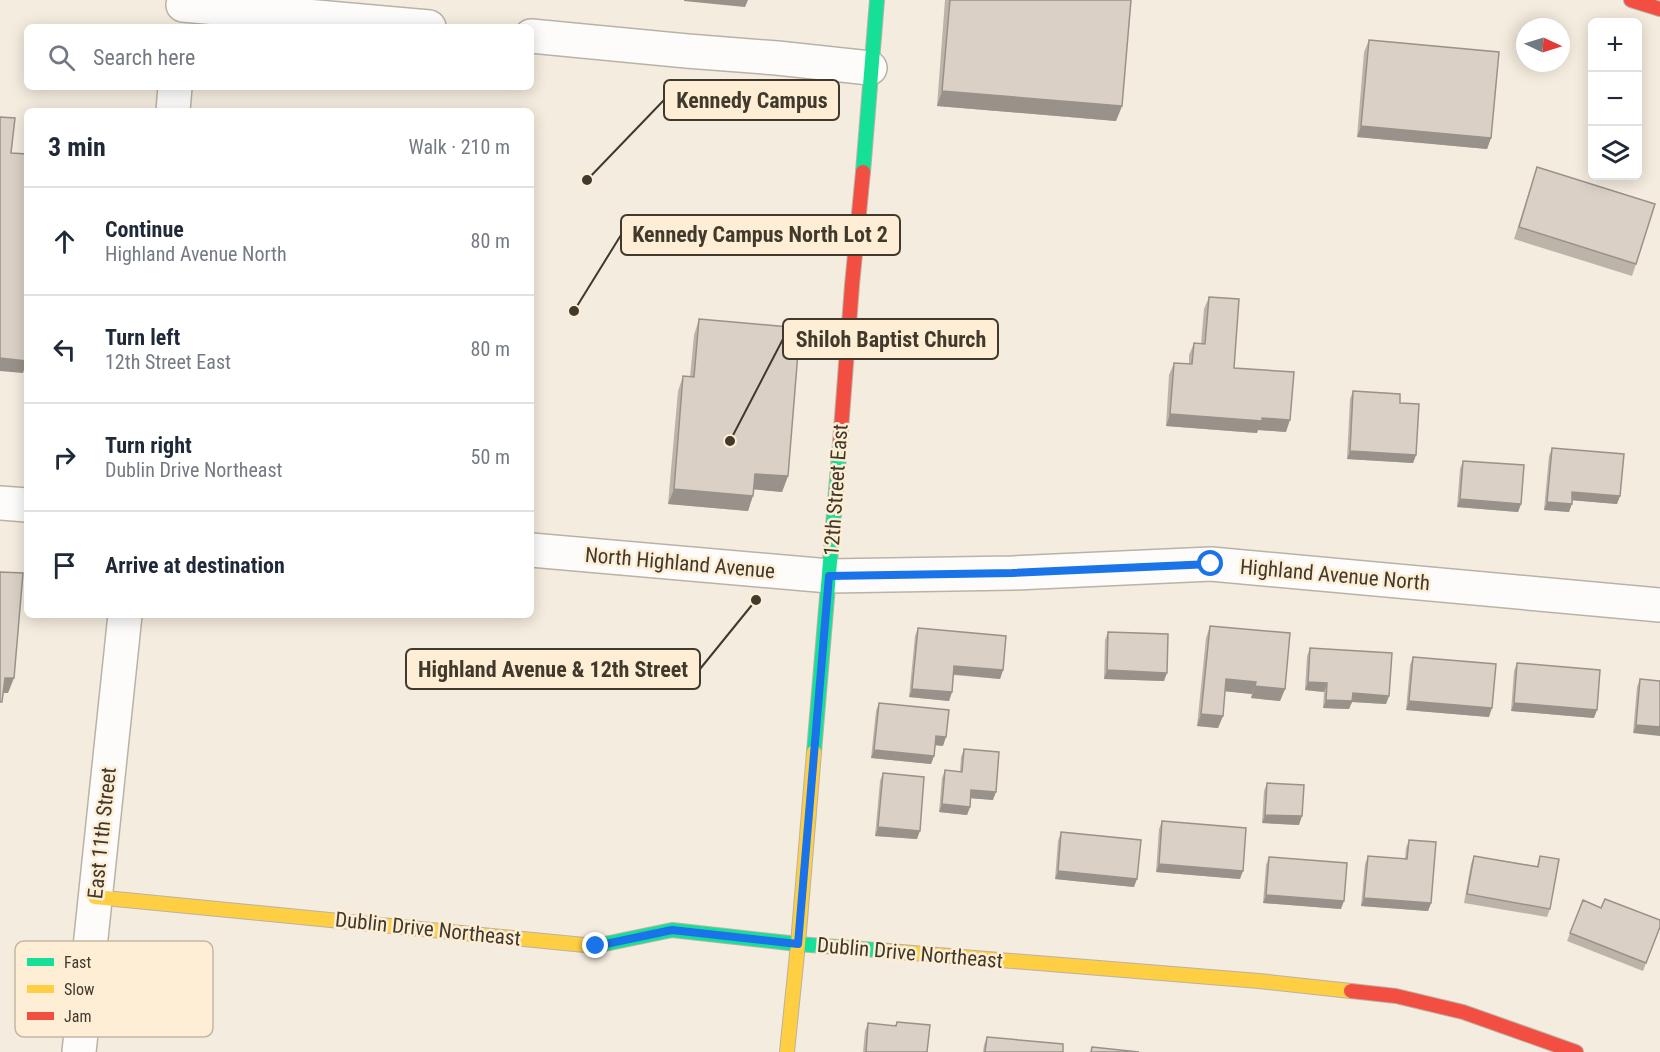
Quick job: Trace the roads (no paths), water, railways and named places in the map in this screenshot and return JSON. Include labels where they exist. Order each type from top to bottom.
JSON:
[{"type":"street","name":"12th Street East","points":[[786,1052],[798,944],[877,0]]},
{"type":"street","points":[[1631,0],[1660,9]]},
{"type":"street","points":[[182,10],[385,24]]},
{"type":"street","points":[[534,36],[870,68]]},
{"type":"street","points":[[173,108],[175,90]]},
{"type":"street","points":[[0,502],[24,505]]},
{"type":"street","name":"North Highland Avenue","points":[[534,550],[829,576]]},
{"type":"street","name":"Highland Avenue North","points":[[829,576],[1012,573],[1211,564],[1660,604]]},
{"type":"street","name":"East 11th Street","points":[[90,941],[125,618]]},
{"type":"street","name":"Dublin Drive Northeast","points":[[95,897],[596,946],[672,930],[798,944],[1247,980],[1396,996],[1463,1012],[1576,1052]]},
{"type":"street","name":"East 11th Street","points":[[79,1052],[81,1037]]},
{"type":"place","name":"Kennedy Campus","points":[[587,180]]},
{"type":"place","name":"Kennedy Campus North Lot 2","points":[[574,311]]},
{"type":"place","name":"Shiloh Baptist Church","points":[[730,441]]},
{"type":"place","name":"Highland Avenue & 12th Street","points":[[756,600]]}]
